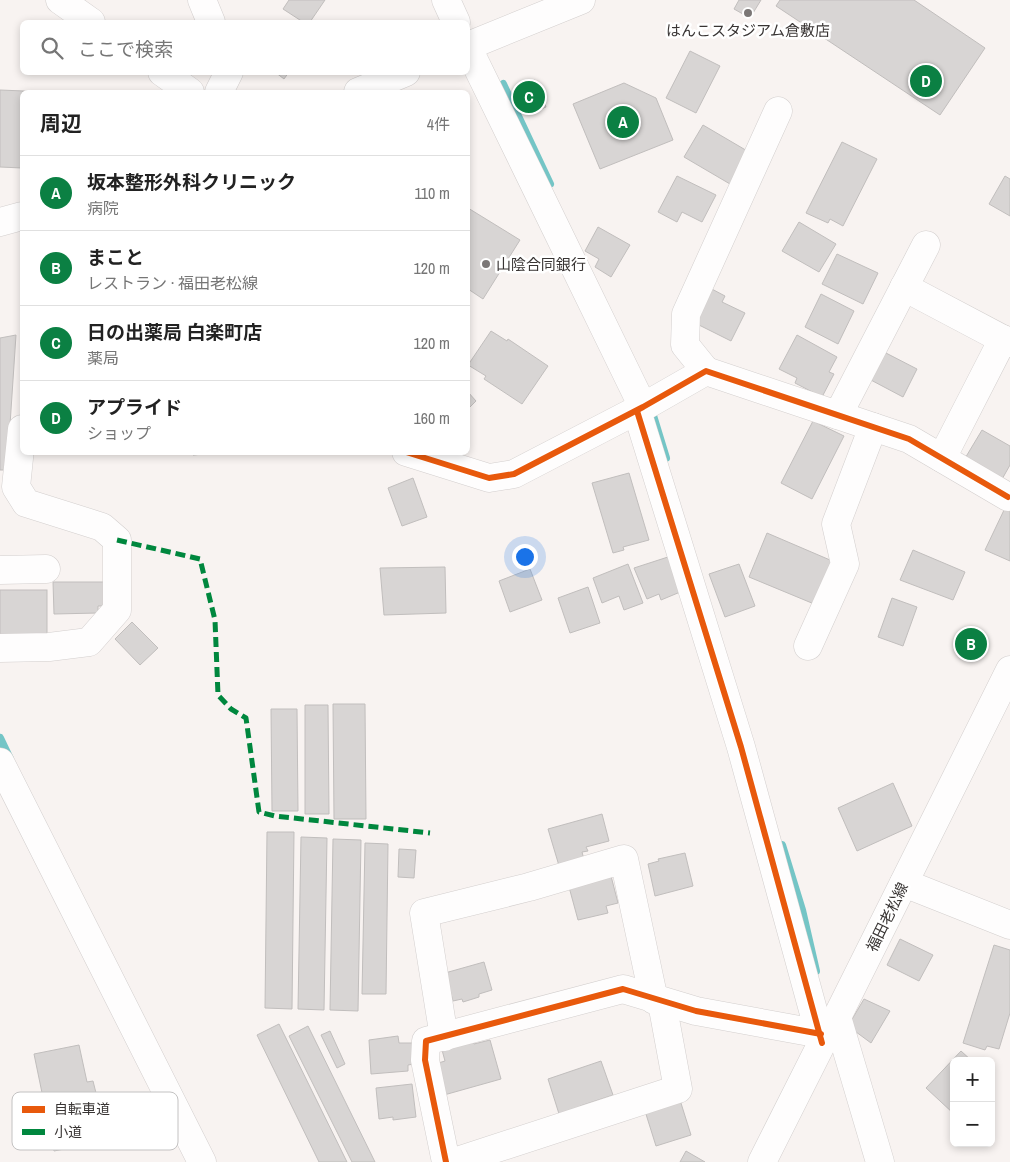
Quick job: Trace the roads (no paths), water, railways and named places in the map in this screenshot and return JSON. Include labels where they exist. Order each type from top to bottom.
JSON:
[{"type":"street","points":[[60,0],[88,20]]},
{"type":"street","points":[[202,0],[210,20]]},
{"type":"street","points":[[446,0],[455,20]]},
{"type":"street","points":[[470,46],[582,0]]},
{"type":"street","points":[[470,51],[646,406],[740,747],[828,1030],[880,1162]]},
{"type":"street","points":[[166,75],[187,90]]},
{"type":"street","points":[[220,90],[228,75]]},
{"type":"street","points":[[363,90],[399,75]]},
{"type":"street","points":[[778,111],[686,314],[685,345],[706,371],[910,439],[1008,497]]},
{"type":"street","points":[[0,222],[20,217]]},
{"type":"street","points":[[838,415],[926,245]]},
{"type":"street","points":[[904,287],[1007,341],[942,458]]},
{"type":"street","points":[[416,455],[489,478],[514,474],[646,406],[706,371]]},
{"type":"street","points":[[808,646],[845,564],[836,524],[873,427]]},
{"type":"street","points":[[0,648],[49,647],[90,642],[117,610],[117,540],[102,527],[26,503],[16,487],[20,448]]},
{"type":"street","points":[[0,570],[46,569]]},
{"type":"street","name":"福田老松線","points":[[762,1162],[1010,670]]},
{"type":"street","points":[[0,762],[167,1092]]},
{"type":"street","points":[[444,1037],[424,913],[529,887],[624,859],[678,1089],[454,1162]]},
{"type":"street","points":[[904,883],[1010,925]]},
{"type":"street","points":[[446,1162],[425,1060],[426,1041],[623,989],[696,1012],[828,1030]]},
{"type":"street","points":[[178,1114],[202,1162]]},
{"type":"waterway","points":[[503,84],[550,184]]},
{"type":"waterway","points":[[651,409],[666,458]]},
{"type":"waterway","points":[[0,738],[10,759]]},
{"type":"waterway","points":[[782,845],[802,910],[816,971]]},
{"type":"place","name":"はんこスタジアム倉敷店","points":[[748,13]]},
{"type":"place","name":"アプライド","points":[[926,81]]},
{"type":"place","name":"日の出薬局 白楽町店","points":[[529,97]]},
{"type":"place","name":"坂本整形外科クリニック","points":[[623,122]]},
{"type":"place","name":"山陰合同銀行","points":[[486,264]]},
{"type":"place","name":"まこと","points":[[971,644]]}]
